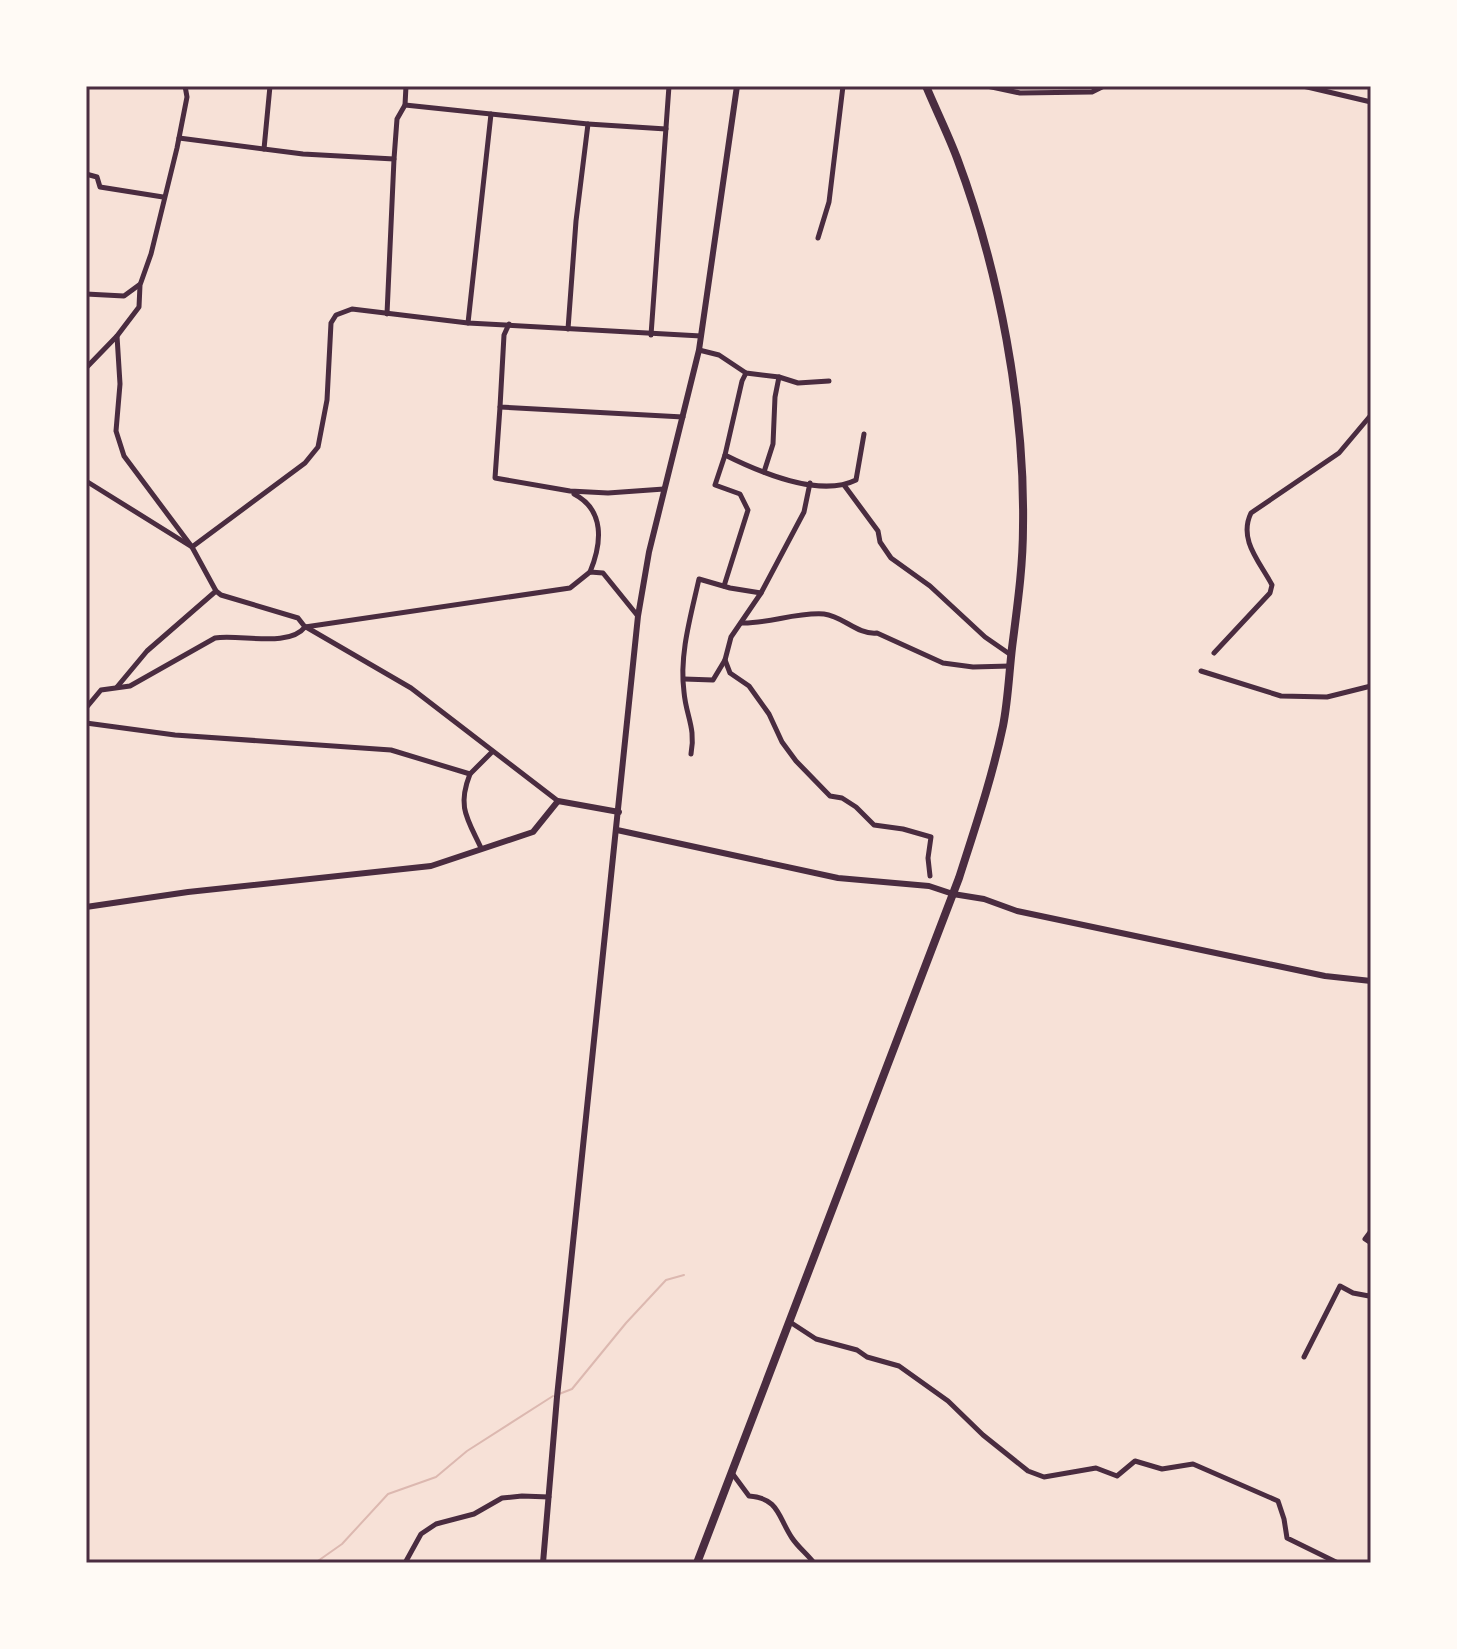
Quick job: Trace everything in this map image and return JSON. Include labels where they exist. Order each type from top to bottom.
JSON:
[{"type":"highway","points":[[697,1563],[953,894],[1003,724],[1022,569],[1023,527],[1023,488],[1009,360],[998,298],[979,227],[957,158],[926,86]]},
{"type":"street","points":[[86,368],[117,336],[139,307],[140,285],[151,254],[179,138],[187,97],[185,86]]},
{"type":"street","points":[[264,149],[270,86]]},
{"type":"street","points":[[387,314],[397,119],[405,105],[406,86]]},
{"type":"street","points":[[651,335],[669,86]]},
{"type":"street","points":[[543,1563],[557,1397],[638,616],[649,552],[699,350],[737,86]]},
{"type":"street","points":[[818,238],[829,202],[843,86]]},
{"type":"street","points":[[987,86],[1020,93],[1092,92],[1104,86]]},
{"type":"street","points":[[1303,86],[1371,102]]},
{"type":"street","points":[[405,105],[666,129]]},
{"type":"street","points":[[468,323],[491,114]]},
{"type":"street","points":[[568,329],[576,221],[588,124]]},
{"type":"street","points":[[179,138],[264,149],[394,159]]},
{"type":"street","points":[[86,174],[97,177],[100,187],[163,197]]},
{"type":"street","points":[[86,294],[124,296],[140,285]]},
{"type":"street","points":[[192,547],[305,463],[318,447],[327,400],[331,323],[336,315],[352,309],[468,323],[701,336]]},
{"type":"street","points":[[509,324],[504,335],[495,478],[570,491],[608,493],[665,489]]},
{"type":"street","points":[[117,336],[120,384],[116,431],[124,456],[192,547],[216,591],[228,598],[298,618],[305,627],[411,688],[558,801],[619,812]]},
{"type":"street","points":[[699,350],[719,355],[746,373],[798,383],[829,381]]},
{"type":"street","points":[[724,586],[748,510],[740,494],[715,485],[746,373]]},
{"type":"street","points":[[764,472],[773,444],[779,377]]},
{"type":"street","points":[[500,407],[683,417]]},
{"type":"street","points":[[1214,653],[1270,593],[1272,585],[1246,539],[1246,524],[1251,513],[1339,453],[1371,415]]},
{"type":"street","points":[[725,455],[764,472],[831,487],[856,480],[864,434]]},
{"type":"street","points":[[86,481],[192,547]]},
{"type":"street","points":[[684,679],[713,680],[725,660],[731,637],[761,593],[804,512],[810,483]]},
{"type":"street","points":[[844,485],[878,531],[880,542],[891,558],[930,586],[985,637],[1011,655]]},
{"type":"street","points":[[86,708],[101,690],[130,686],[215,638],[230,635],[279,638],[300,633],[305,627],[570,588],[590,572],[598,550],[599,532],[596,512],[584,499],[570,491]]},
{"type":"street","points":[[590,572],[603,573],[638,616]]},
{"type":"street","points":[[691,754],[694,738],[683,693],[684,649],[699,579],[761,593]]},
{"type":"street","points":[[116,688],[147,651],[216,591]]},
{"type":"street","points":[[741,623],[763,624],[784,617],[827,614],[866,634],[877,633],[943,663],[973,667],[990,664],[1010,666]]},
{"type":"street","points":[[725,660],[730,673],[749,686],[769,714],[782,742],[796,761],[830,796],[842,798],[856,807],[874,825],[931,837],[928,858],[930,876]]},
{"type":"street","points":[[1201,671],[1281,696],[1327,697],[1371,686]]},
{"type":"street","points":[[86,723],[175,735],[391,750],[470,774]]},
{"type":"street","points":[[481,848],[466,815],[462,795],[470,774],[492,752]]},
{"type":"street","points":[[86,907],[188,892],[431,866],[533,832],[558,801]]},
{"type":"street","points":[[617,830],[838,878],[929,886],[984,899],[1017,911],[1325,976],[1371,981]]},
{"type":"street","points":[[1371,1231],[1365,1239],[1371,1243]]},
{"type":"street","points":[[1304,1357],[1340,1286],[1353,1293],[1369,1296],[1371,1292]]},
{"type":"street","points":[[789,1321],[816,1339],[899,1366],[948,1401],[983,1435],[1028,1471],[1044,1477],[1096,1468],[1117,1476],[1135,1461],[1162,1469],[1193,1464],[1278,1501],[1287,1538],[1338,1563]]},
{"type":"street","points":[[731,1470],[749,1496],[764,1497],[777,1509],[793,1539],[814,1563]]},
{"type":"street","points":[[405,1563],[421,1534],[436,1524],[474,1514],[502,1498],[549,1497]]},
{"type":"waterway","points":[[559,1394],[572,1389],[666,1280],[684,1275]]},
{"type":"waterway","points":[[315,1563],[342,1544],[388,1494],[436,1477],[467,1451],[553,1396]]}]
